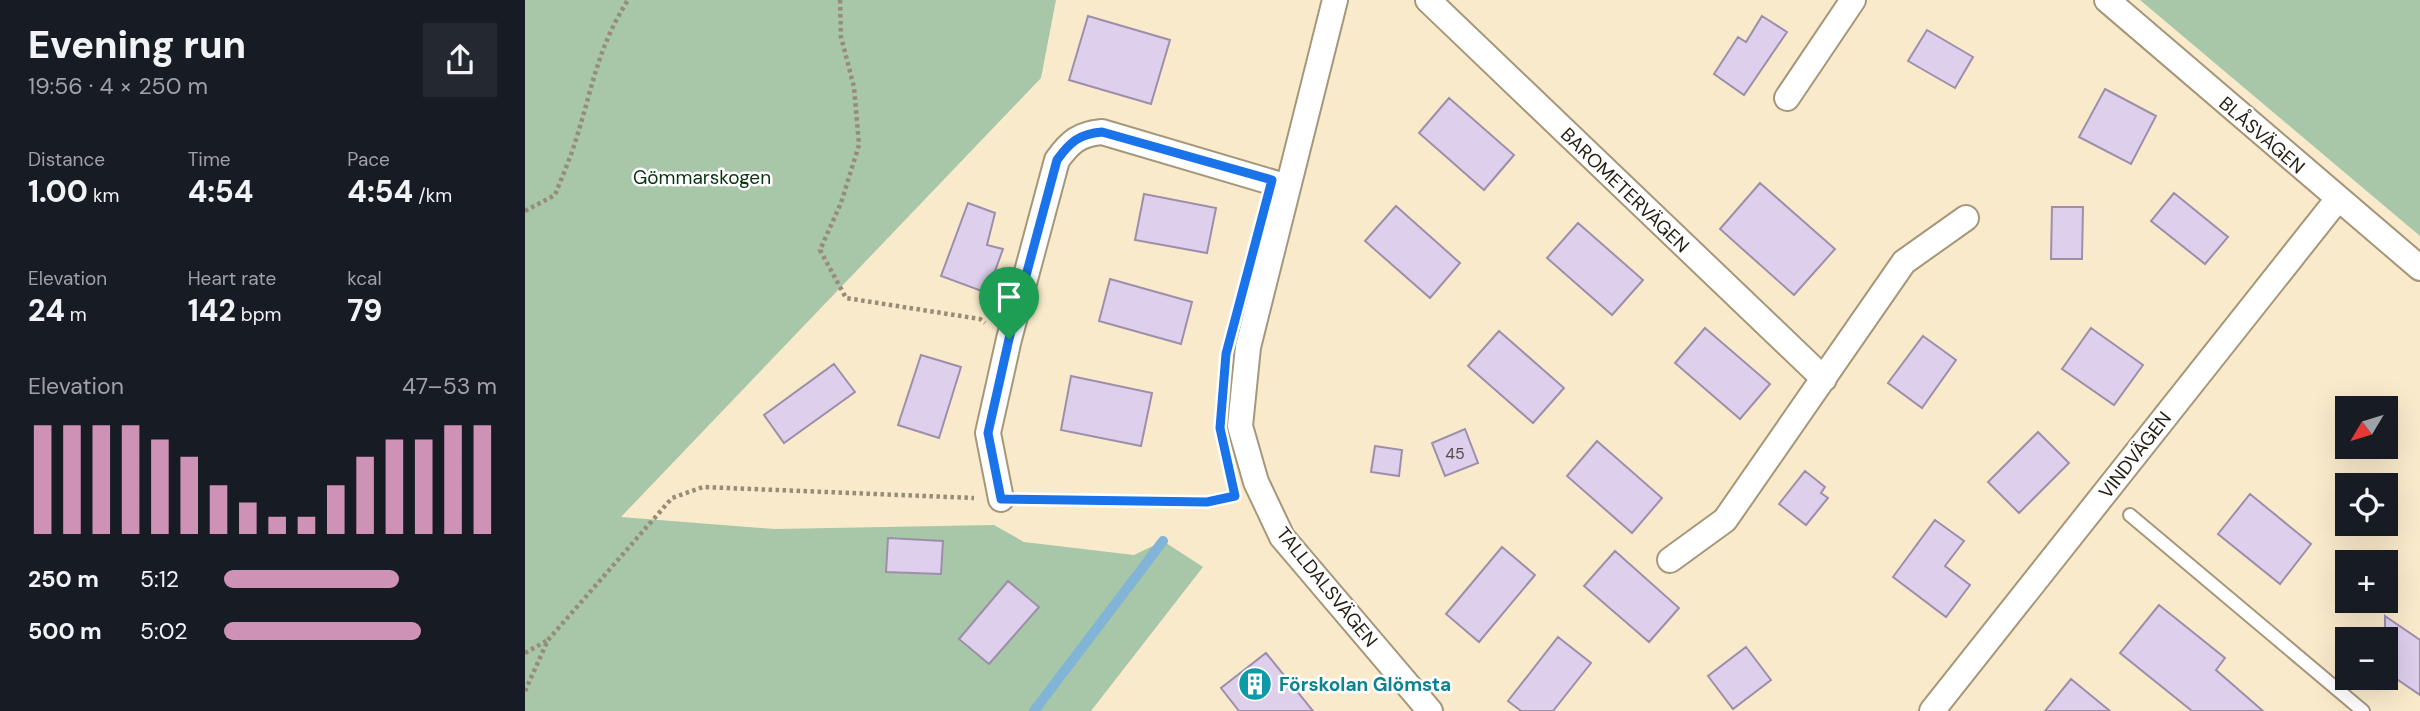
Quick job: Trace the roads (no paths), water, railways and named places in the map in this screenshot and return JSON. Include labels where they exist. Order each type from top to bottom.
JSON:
[{"type":"street","name":"TALLDALSVÄGEN","points":[[1335,0],[1248,347],[1240,426],[1246,458],[1282,537],[1430,711]]},
{"type":"street","name":"BAROMETERVÄGEN","points":[[1428,0],[1824,379]]},
{"type":"street","points":[[1787,98],[1853,0]]},
{"type":"street","name":"BLÅSVÄGEN","points":[[2106,0],[2337,200],[2420,268]]},
{"type":"street","points":[[1001,499],[988,433],[1009,339],[1057,160],[1068,145],[1083,134],[1102,132],[1288,187]]},
{"type":"street","name":"VINDVÄGEN","points":[[1932,711],[2337,200]]},
{"type":"street","points":[[1670,560],[1725,520],[1904,262],[1966,218]]},
{"type":"lane","points":[[2130,515],[2363,711]]},
{"type":"waterway","points":[[1034,711],[1163,541]]},
{"type":"place","name":"Förskolan Glömsta","points":[[1255,684]]},
{"type":"park label","name":"Gömmarskogen","points":[[702,177]]}]
